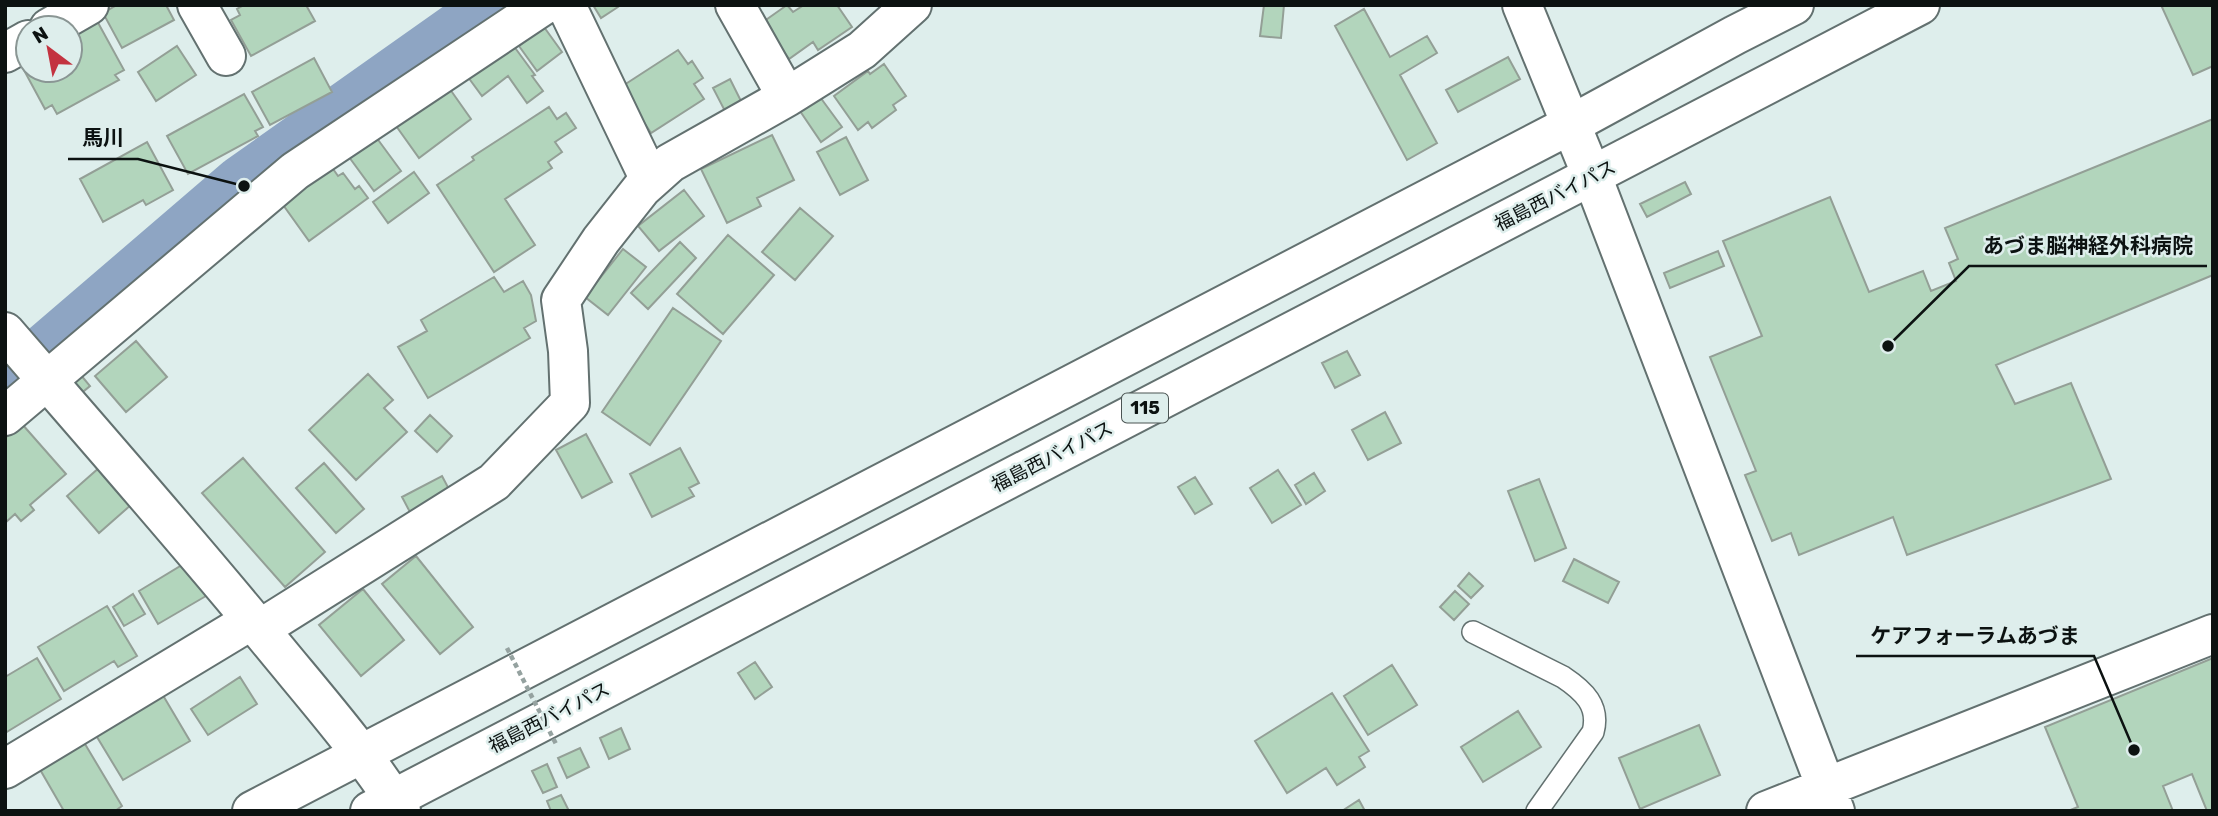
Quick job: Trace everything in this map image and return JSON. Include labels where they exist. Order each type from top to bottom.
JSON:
[{"type":"main road","points":[[73,14],[89,5]]},
{"type":"main road","points":[[197,5],[226,56]]},
{"type":"main road","points":[[5,416],[30,360],[295,171],[544,5]]},
{"type":"main road","points":[[566,5],[650,180]]},
{"type":"main road","points":[[735,5],[787,97]]},
{"type":"main road","points":[[8,762],[256,625],[494,482],[570,403],[568,351],[561,300],[601,240],[642,188],[670,163],[787,97],[862,50],[912,5]]},
{"type":"main road","points":[[1522,5],[1592,176],[1830,799]]},
{"type":"main road","points":[[252,811],[1570,125],[1794,5]]},
{"type":"main road","name":"福島西バイパス","points":[[388,807],[1920,5]]},
{"type":"main road","points":[[30,360],[177,530],[361,753],[388,807]]},
{"type":"main road","points":[[1766,811],[1830,799],[2213,634]]},
{"type":"lane","points":[[1473,632],[1563,677],[1576,685],[1590,701],[1596,720],[1593,732],[1537,811]]},
{"type":"path","points":[[507,648],[556,744]]},
{"type":"building","points":[[117,5],[166,5],[174,20],[122,48],[103,13]]},
{"type":"building","points":[[244,5],[306,5],[315,21],[251,56],[231,20],[240,15],[237,9]]},
{"type":"building","points":[[593,5],[617,5],[618,7],[601,18]]},
{"type":"building","points":[[787,5],[793,12],[804,5],[837,5],[852,27],[818,50],[813,42],[789,59],[763,22]]},
{"type":"building","points":[[1264,5],[1284,5],[1281,38],[1260,36]]},
{"type":"building","points":[[2161,5],[2213,5],[2213,66],[2193,75]]},
{"type":"building","points":[[1364,9],[1390,57],[1427,36],[1437,53],[1400,75],[1437,143],[1407,160],[1335,26]]},
{"type":"building","points":[[96,19],[124,70],[115,75],[119,80],[57,114],[52,105],[45,109],[31,84],[84,84],[84,25]]},
{"type":"building","points":[[544,27],[562,52],[537,71],[519,46]]},
{"type":"building","points":[[510,41],[535,75],[532,76],[543,91],[527,103],[508,76],[482,96],[465,73]]},
{"type":"building","points":[[177,46],[196,75],[156,101],[138,72]]},
{"type":"building","points":[[678,50],[688,64],[692,61],[703,78],[694,84],[704,99],[651,133],[621,87]]},
{"type":"building","points":[[1508,57],[1520,79],[1458,112],[1446,90]]},
{"type":"building","points":[[314,58],[332,92],[270,125],[252,92]]},
{"type":"building","points":[[884,64],[906,96],[893,105],[896,110],[872,128],[868,122],[858,130],[834,96],[868,71],[870,74]]},
{"type":"building","points":[[730,79],[743,105],[726,113],[713,88]]},
{"type":"building","points":[[447,85],[471,119],[419,158],[394,123]]},
{"type":"building","points":[[244,94],[263,127],[255,131],[258,136],[188,174],[167,136]]},
{"type":"building","points":[[820,97],[842,127],[821,142],[800,111]]},
{"type":"building","points":[[549,107],[557,119],[566,113],[576,128],[555,142],[562,152],[548,162],[552,168],[505,199],[535,245],[494,272],[437,185],[474,160],[472,157]]},
{"type":"building","points":[[2213,119],[2213,275],[1996,365],[2015,404],[2071,383],[2111,479],[1907,555],[1893,517],[1799,555],[1791,533],[1772,541],[1745,475],[1756,471],[1710,357],[1762,336],[1723,241],[1830,197],[1869,292],[1923,271],[1931,291],[1956,281],[1949,263],[1958,259],[1945,228]]},
{"type":"building","points":[[772,135],[794,180],[757,198],[761,206],[727,223],[701,169]]},
{"type":"building","points":[[376,137],[401,171],[374,191],[349,157]]},
{"type":"building","points":[[846,137],[868,180],[840,195],[817,152]]},
{"type":"building","points":[[147,142],[173,190],[146,205],[143,200],[103,222],[80,179]]},
{"type":"building","points":[[331,166],[338,176],[343,173],[355,189],[359,186],[368,198],[309,241],[281,202]]},
{"type":"building","points":[[414,172],[429,193],[388,223],[373,202]]},
{"type":"building","points":[[1685,182],[1691,194],[1647,217],[1640,204]]},
{"type":"building","points":[[684,190],[704,216],[659,251],[638,226]]},
{"type":"building","points":[[800,208],[833,236],[795,280],[762,252]]},
{"type":"building","points":[[728,235],[774,275],[723,334],[677,294]]},
{"type":"building","points":[[680,242],[696,258],[648,309],[631,293]]},
{"type":"building","points":[[623,249],[646,267],[608,315],[585,297]]},
{"type":"building","points":[[1718,251],[1724,266],[1670,288],[1664,273]]},
{"type":"building","points":[[494,277],[504,292],[523,281],[531,295],[536,321],[524,328],[530,338],[428,398],[398,347],[427,331],[421,320]]},
{"type":"building","points":[[673,308],[721,341],[650,445],[602,412]]},
{"type":"building","points":[[136,341],[167,377],[126,412],[95,376]]},
{"type":"building","points":[[1347,351],[1360,375],[1335,388],[1322,363]]},
{"type":"building","points":[[80,374],[90,386],[79,395],[69,384]]},
{"type":"building","points":[[368,374],[393,400],[384,408],[407,432],[356,480],[309,430]]},
{"type":"building","points":[[1385,412],[1401,443],[1368,460],[1352,430]]},
{"type":"building","points":[[430,415],[452,436],[437,452],[415,431]]},
{"type":"building","points":[[22,424],[66,474],[30,505],[34,510],[21,521],[15,514],[5,523],[5,438]]},
{"type":"building","points":[[586,434],[612,482],[582,498],[556,450]]},
{"type":"building","points":[[680,448],[699,483],[689,488],[694,496],[652,517],[630,474]]},
{"type":"building","points":[[243,458],[325,552],[285,587],[202,493]]},
{"type":"building","points":[[324,463],[364,509],[336,533],[296,488]]},
{"type":"building","points":[[100,467],[132,504],[99,533],[67,496]]},
{"type":"building","points":[[1278,470],[1301,505],[1272,523],[1250,488]]},
{"type":"building","points":[[1314,473],[1325,491],[1306,504],[1295,485]]},
{"type":"building","points":[[442,476],[451,493],[411,514],[402,497]]},
{"type":"building","points":[[1195,477],[1212,504],[1195,514],[1178,487]]},
{"type":"building","points":[[1539,479],[1566,548],[1535,561],[1508,491]]},
{"type":"building","points":[[416,556],[473,627],[440,654],[382,584]]},
{"type":"building","points":[[1574,559],[1619,582],[1608,603],[1563,581]]},
{"type":"building","points":[[187,562],[206,596],[158,624],[139,591]]},
{"type":"building","points":[[1469,573],[1483,586],[1471,598],[1458,586]]},
{"type":"building","points":[[363,589],[404,640],[361,676],[319,625]]},
{"type":"building","points":[[1455,591],[1469,604],[1454,620],[1440,607]]},
{"type":"building","points":[[133,594],[145,614],[124,626],[113,607]]},
{"type":"building","points":[[107,606],[137,656],[118,667],[114,661],[64,691],[38,647]]},
{"type":"building","points":[[37,658],[61,699],[5,733],[5,677]]},
{"type":"building","points":[[2213,658],[2213,811],[2207,811],[2192,774],[2163,786],[2173,811],[2068,811],[2078,807],[2045,727]]},
{"type":"building","points":[[755,662],[772,687],[755,699],[738,673]]},
{"type":"building","points":[[1392,665],[1417,705],[1368,735],[1344,696]]},
{"type":"building","points":[[240,677],[257,704],[208,735],[191,709]]},
{"type":"building","points":[[161,692],[190,741],[123,780],[94,732]]},
{"type":"building","points":[[1332,693],[1369,751],[1359,757],[1365,767],[1337,785],[1326,768],[1287,793],[1255,741]]},
{"type":"building","points":[[1518,711],[1541,747],[1483,782],[1461,747]]},
{"type":"building","points":[[1699,725],[1720,775],[1640,809],[1619,758]]},
{"type":"building","points":[[621,728],[630,749],[609,759],[600,738]]},
{"type":"building","points":[[82,739],[122,806],[115,811],[64,811],[38,766]]},
{"type":"building","points":[[580,748],[589,767],[567,778],[558,758]]},
{"type":"building","points":[[547,764],[557,787],[543,793],[532,771]]},
{"type":"building","points":[[561,795],[569,811],[551,811],[547,801]]},
{"type":"building","points":[[1359,800],[1365,811],[1342,811]]},
{"type":"waterway","points":[[5,391],[244,186],[500,5]]},
{"type":"place","name":"馬川","points":[[244,186]]},
{"type":"place","name":"あづま脳神経外科病院","points":[[1888,346]]},
{"type":"place","name":"ケアフォーラムあづま","points":[[2134,750]]}]
